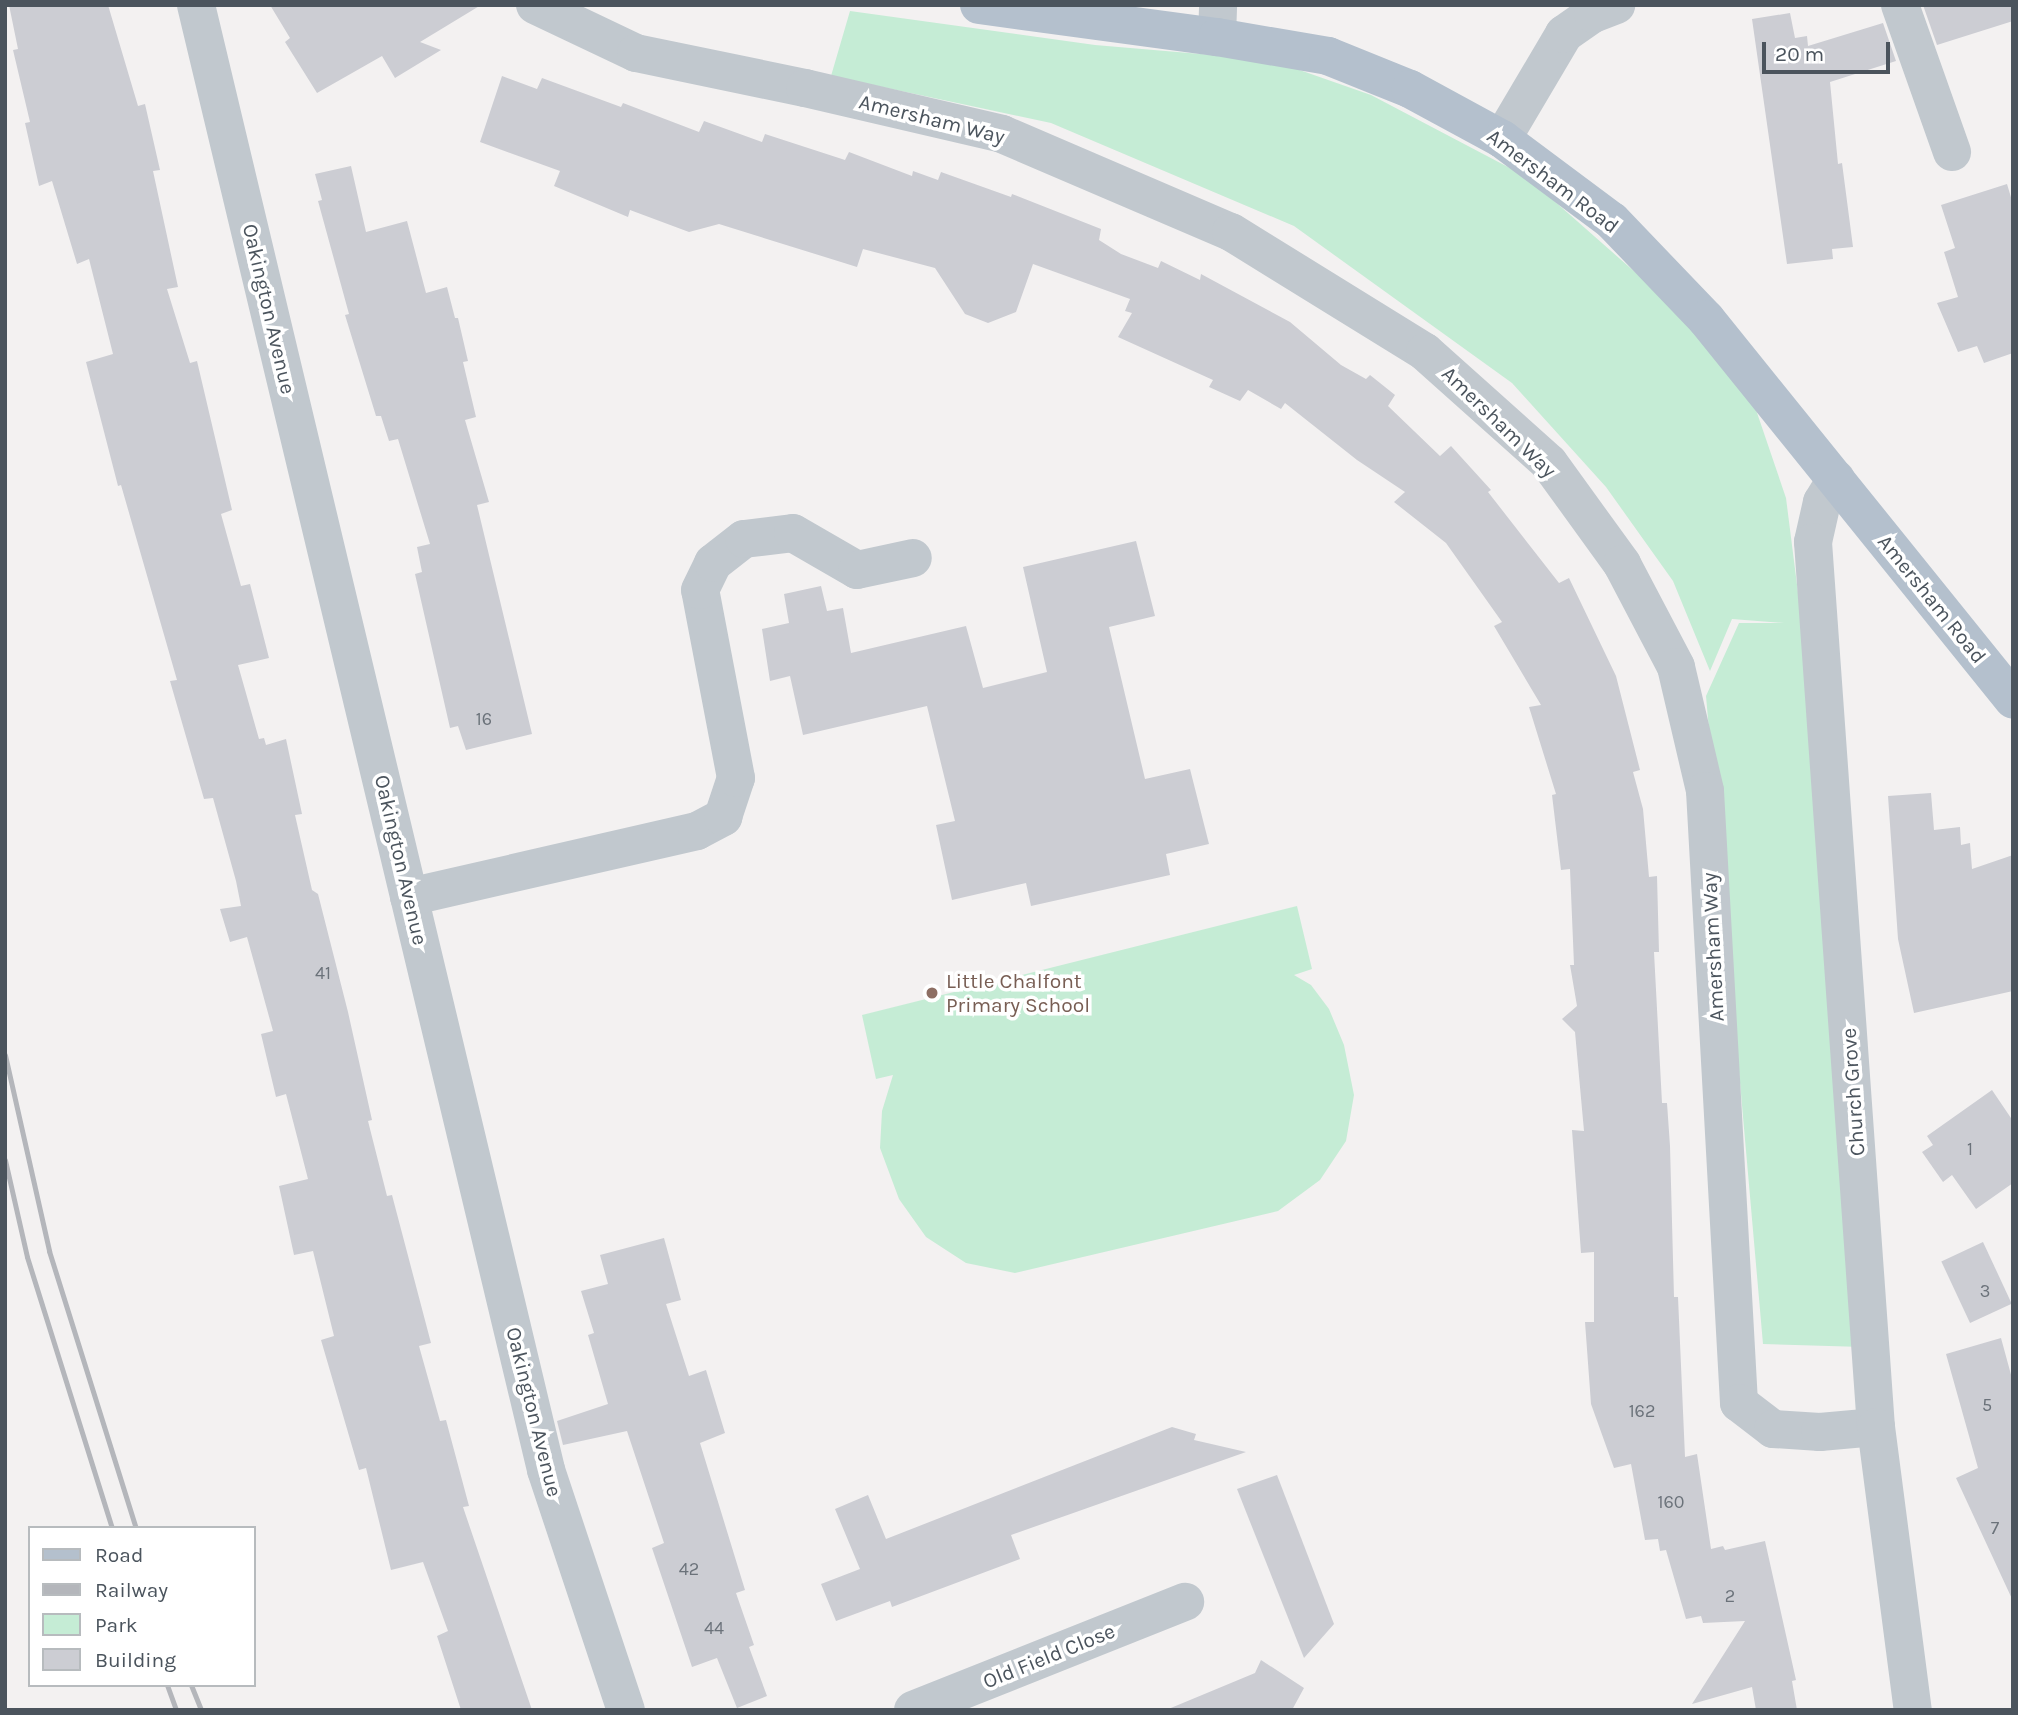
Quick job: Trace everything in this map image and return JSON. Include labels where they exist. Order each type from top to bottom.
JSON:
[{"type":"main road","name":"Amersham Road","points":[[979,5],[1217,21],[1328,56],[1410,89],[1502,139],[1612,221],[1706,319],[2013,699]]},
{"type":"street","name":"Oakington Avenue","points":[[196,5],[546,1470],[626,1710]]},
{"type":"street","name":"Amersham Way","points":[[535,5],[636,53],[805,88],[1002,134],[1231,232],[1425,352],[1549,463],[1622,564],[1676,667],[1705,791],[1739,1403],[1773,1429],[1820,1432],[1876,1427]]},
{"type":"street","points":[[1502,139],[1564,34],[1593,14],[1616,5]]},
{"type":"street","points":[[1900,5],[1952,152]]},
{"type":"street","name":"Church Grove","points":[[1836,479],[1822,502],[1813,542],[1876,1427],[1913,1710]]},
{"type":"street","points":[[410,897],[697,831],[723,817],[736,778],[700,590],[713,563],[744,539],[793,533],[857,570],[914,558]]},
{"type":"street","name":"Old Field Close","points":[[913,1710],[1185,1602]]},
{"type":"green space","points":[[850,11],[1095,45],[1271,60],[1371,95],[1527,177],[1661,295],[1753,401],[1786,498],[1802,624],[1863,1347],[1763,1344],[1706,696],[1739,623],[1784,623],[1732,619],[1710,671],[1673,581],[1606,487],[1512,383],[1294,226],[1051,123],[831,76]]},
{"type":"green space","points":[[1297,906],[1312,969],[1294,975],[1311,985],[1329,1009],[1344,1045],[1354,1095],[1346,1141],[1320,1180],[1278,1211],[1015,1273],[966,1263],[926,1237],[899,1199],[880,1148],[882,1111],[893,1075],[876,1079],[862,1015]]},
{"type":"building","points":[[9,5],[108,5],[138,106],[145,104],[160,170],[153,171],[178,287],[167,289],[190,363],[197,361],[232,510],[221,514],[241,586],[250,584],[269,658],[238,665],[259,739],[264,738],[266,745],[286,739],[302,814],[295,815],[312,890],[318,894],[348,1012],[372,1120],[368,1121],[387,1196],[392,1195],[431,1343],[419,1346],[440,1421],[446,1420],[469,1506],[463,1507],[532,1710],[461,1710],[437,1636],[448,1631],[423,1562],[391,1570],[366,1468],[359,1470],[321,1340],[334,1336],[313,1251],[294,1255],[279,1186],[308,1179],[286,1094],[276,1097],[261,1034],[273,1031],[247,937],[230,942],[220,909],[241,906],[236,881],[213,798],[204,799],[170,681],[177,680],[121,485],[118,486],[86,362],[113,354],[89,259],[77,264],[52,181],[39,186],[25,123],[30,122],[13,50],[18,49]]},
{"type":"building","points":[[270,5],[481,5],[420,42],[441,50],[395,78],[382,56],[317,93],[285,42],[290,38]]},
{"type":"building","points":[[1923,5],[2013,5],[2013,21],[1937,45]]},
{"type":"building","points":[[1790,13],[1795,38],[1807,36],[1808,46],[1883,23],[1896,61],[1830,82],[1838,164],[1842,163],[1853,247],[1832,249],[1833,259],[1787,264],[1752,19]]},
{"type":"building","points":[[502,76],[537,89],[542,78],[621,107],[623,103],[699,132],[704,121],[762,142],[765,134],[845,160],[849,152],[912,176],[913,171],[938,180],[941,172],[1011,197],[1012,194],[1101,229],[1099,240],[1121,254],[1158,268],[1161,261],[1200,280],[1201,274],[1290,322],[1341,365],[1366,379],[1370,375],[1395,395],[1388,406],[1440,456],[1451,446],[1491,490],[1488,492],[1559,583],[1569,578],[1616,676],[1640,770],[1633,772],[1643,809],[1649,877],[1657,876],[1659,952],[1654,952],[1662,1103],[1667,1103],[1670,1146],[1674,1297],[1678,1297],[1685,1457],[1697,1454],[1711,1549],[1723,1546],[1725,1550],[1765,1541],[1796,1680],[1792,1681],[1797,1710],[1756,1710],[1752,1687],[1692,1704],[1745,1621],[1703,1623],[1701,1616],[1686,1619],[1666,1550],[1660,1551],[1658,1539],[1645,1540],[1631,1464],[1614,1468],[1591,1404],[1585,1322],[1594,1322],[1594,1252],[1581,1253],[1572,1130],[1584,1131],[1575,1032],[1562,1019],[1577,1006],[1570,965],[1574,965],[1570,869],[1561,870],[1552,795],[1556,794],[1529,707],[1541,705],[1494,626],[1502,622],[1446,543],[1394,502],[1405,492],[1357,460],[1285,403],[1281,409],[1248,390],[1240,401],[1209,387],[1213,380],[1118,337],[1132,313],[1125,311],[1130,299],[1033,264],[1016,312],[988,323],[965,314],[935,268],[863,249],[857,267],[719,224],[689,232],[630,210],[628,217],[554,186],[560,171],[480,142]]},
{"type":"building","points":[[351,166],[366,232],[407,221],[426,293],[447,287],[455,318],[458,318],[468,361],[463,362],[476,417],[465,420],[489,502],[477,505],[532,734],[466,750],[458,726],[450,728],[415,574],[422,572],[417,547],[430,544],[398,439],[389,441],[381,416],[376,416],[345,315],[349,314],[318,201],[322,200],[315,174]]},
{"type":"building","points":[[2007,184],[2013,204],[2013,353],[1984,363],[1977,346],[1958,352],[1937,303],[1958,297],[1944,252],[1955,248],[1941,205]]},
{"type":"building","name":"Little Chalfont Primary School","points":[[1136,541],[1155,616],[1109,627],[1145,779],[1190,769],[1209,844],[1166,854],[1170,875],[1031,906],[1026,883],[952,900],[936,825],[955,821],[927,706],[803,735],[790,676],[770,681],[762,629],[789,623],[784,594],[821,586],[827,611],[843,608],[851,653],[966,626],[983,688],[1047,672],[1023,567]]},
{"type":"building","points":[[1931,793],[1934,830],[1960,827],[1961,845],[1970,843],[1972,869],[2013,855],[2013,991],[1914,1013],[1898,939],[1888,796]]},
{"type":"building","points":[[1992,1090],[2013,1121],[2013,1183],[1976,1209],[1952,1175],[1943,1182],[1922,1152],[1933,1145],[1927,1136]]},
{"type":"building","points":[[664,1238],[681,1300],[666,1304],[689,1376],[706,1370],[725,1433],[700,1443],[745,1590],[736,1593],[754,1645],[749,1647],[767,1696],[737,1708],[717,1658],[692,1667],[652,1548],[664,1543],[627,1431],[563,1445],[557,1421],[608,1404],[588,1335],[594,1333],[581,1291],[608,1284],[600,1255]]},
{"type":"building","points":[[1983,1242],[2012,1304],[1970,1323],[1941,1261]]},
{"type":"building","points":[[2001,1338],[2013,1382],[2013,1601],[1956,1478],[1978,1468],[1946,1354]]},
{"type":"building","points":[[1172,1427],[1196,1434],[1194,1440],[1246,1452],[1011,1535],[1020,1559],[892,1607],[890,1601],[836,1621],[821,1584],[860,1569],[835,1509],[868,1495],[886,1539]]},
{"type":"building","points":[[1277,1475],[1334,1624],[1304,1658],[1237,1489]]},
{"type":"building","points":[[1261,1660],[1304,1688],[1292,1710],[1166,1710],[1255,1673]]},
{"type":"railway","points":[[5,1055],[49,1251],[135,1526]]},
{"type":"railway","points":[[5,1160],[27,1257],[111,1526]]},
{"type":"railway","points":[[168,1687],[176,1710]]},
{"type":"railway","points":[[192,1687],[201,1710]]},
{"type":"place","name":"Little Chalfont Primary School","points":[[932,993]]}]
